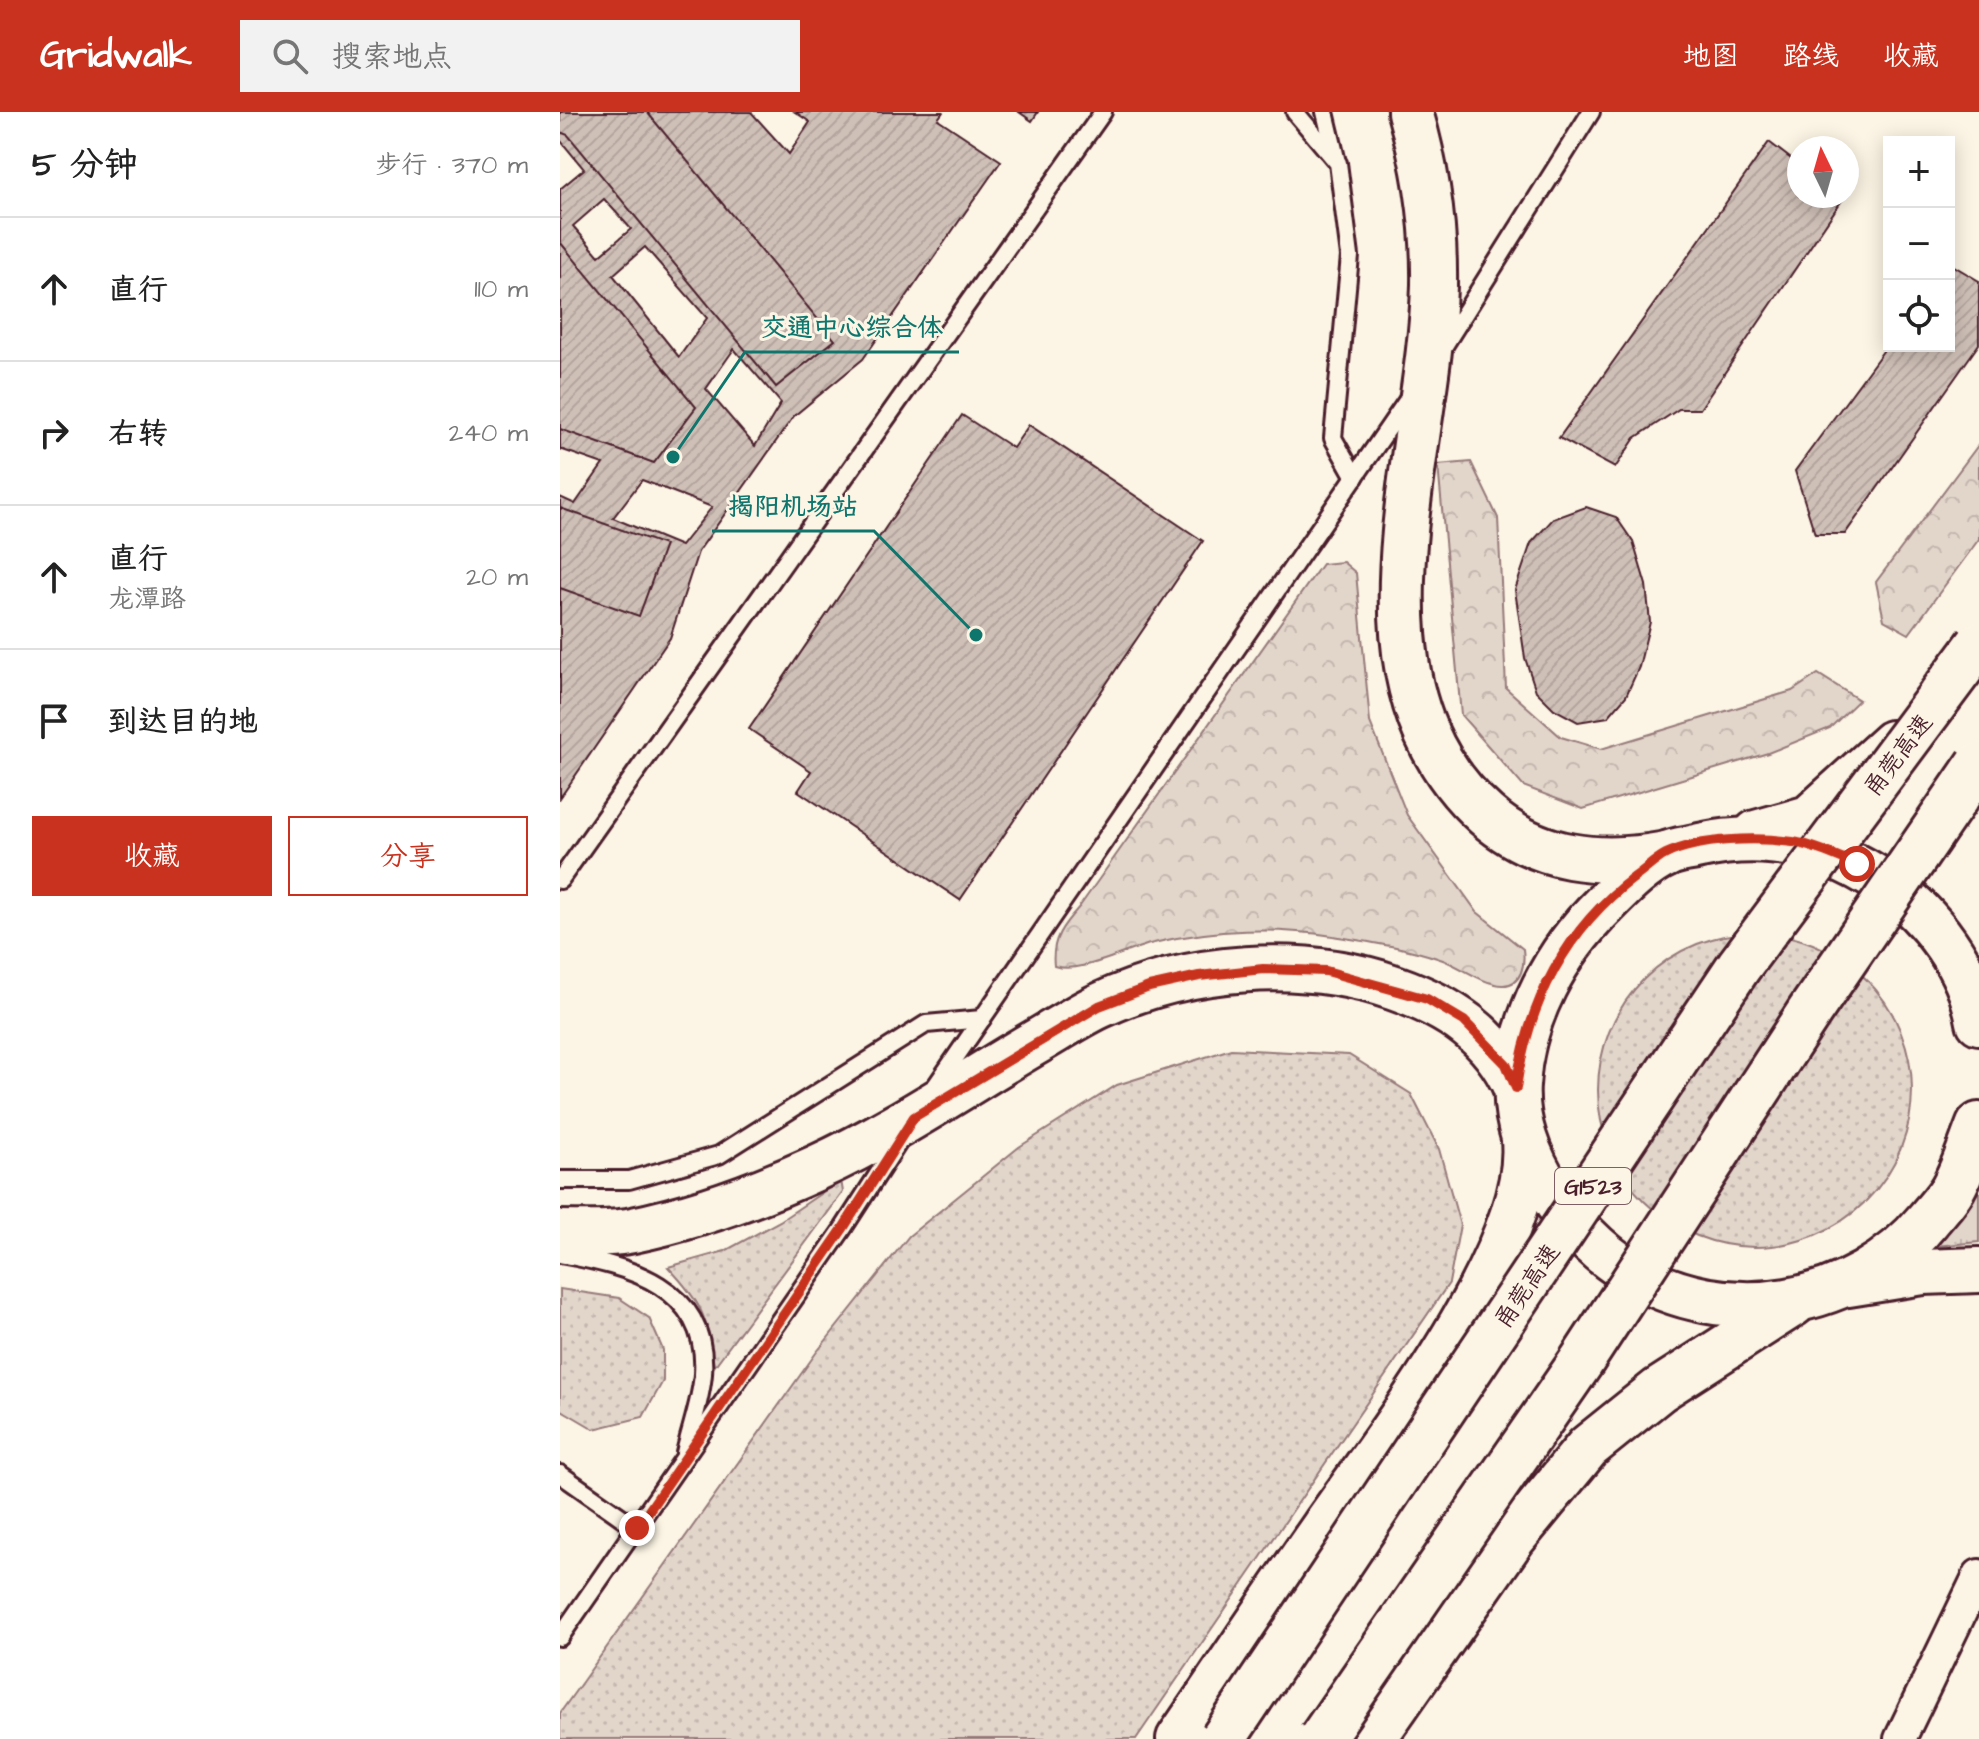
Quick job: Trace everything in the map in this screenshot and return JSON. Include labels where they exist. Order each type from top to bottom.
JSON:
[{"type":"main road","points":[[1410,112],[1431,210],[1434,285],[1426,374],[1404,523],[1402,588],[1405,655],[1415,708],[1435,750],[1466,797],[1499,827],[1533,848],[1581,860],[1627,861],[1667,854],[1809,818],[1903,734],[1979,630]]},
{"type":"main road","name":"甬莞高速","points":[[1223,1739],[1739,966],[1979,644]]},
{"type":"main road","points":[[1321,1739],[1581,1362],[1810,1011],[1979,764]]},
{"type":"main road","points":[[1730,840],[1795,842],[1857,864],[1911,901],[1952,952],[1978,1017]]},
{"type":"main road","points":[[1179,1739],[1386,1441],[1466,1315],[1494,1258],[1518,1198],[1526,1160],[1520,1109],[1522,1046],[1544,984],[1582,926],[1623,886],[1667,854]]},
{"type":"main road","points":[[1978,1017],[1979,937]]},
{"type":"main road","points":[[560,1233],[630,1231],[734,1203],[817,1168],[914,1117],[1099,1006],[1149,987],[1263,969],[1326,971],[1427,999],[1464,1021],[1491,1045],[1506,1064],[1539,1172],[1561,1210],[1591,1243],[1627,1270],[1667,1290],[1710,1302],[1755,1305],[1800,1300],[1848,1284],[1923,1272],[1979,1270]]},
{"type":"main road","points":[[1848,1284],[1907,1245],[1952,1190],[1979,1125]]},
{"type":"main road","points":[[1373,1739],[1514,1537],[1588,1447],[1659,1390],[1800,1300]]},
{"type":"street","points":[[1900,1739],[1979,1574]]},
{"type":"lane","points":[[560,880],[1103,112]]},
{"type":"lane","points":[[1295,112],[1338,163]]},
{"type":"lane","points":[[1325,112],[1338,163],[1350,256],[1333,438],[1355,477]]},
{"type":"lane","points":[[560,1637],[683,1462],[842,1230],[914,1117],[1426,374],[1591,112]]},
{"type":"lane","points":[[560,1180],[629,1180],[719,1155],[926,1024],[982,1019]]},
{"type":"lane","points":[[560,1254],[634,1270],[663,1286],[691,1319],[702,1345],[703,1375],[683,1462]]},
{"type":"lane","points":[[560,1474],[637,1528]]},
{"type":"green space","points":[[1979,444],[1979,539],[1909,634],[1884,620],[1876,582]]},
{"type":"green space","points":[[1471,462],[1498,518],[1506,688],[1561,737],[1601,749],[1792,691],[1818,674],[1859,700],[1830,728],[1768,753],[1583,809],[1523,786],[1461,715],[1438,465]]},
{"type":"green space","points":[[1343,562],[1356,573],[1370,722],[1407,815],[1477,912],[1523,949],[1523,967],[1518,978],[1509,984],[1494,984],[1440,959],[1400,948],[1311,933],[1267,931],[1223,932],[1179,938],[1078,967],[1054,966],[1056,940],[1064,926],[1322,564]]},
{"type":"green space","points":[[1755,933],[1786,936],[1815,945],[1842,959],[1866,979],[1886,1003],[1900,1030],[1909,1059],[1912,1090],[1909,1121],[1900,1150],[1886,1177],[1866,1201],[1842,1221],[1815,1235],[1786,1244],[1755,1247],[1724,1244],[1695,1235],[1668,1221],[1644,1201],[1624,1177],[1610,1150],[1601,1121],[1598,1090],[1601,1059],[1610,1030],[1624,1003],[1644,979],[1668,959],[1695,945],[1724,936]]},
{"type":"green space","points":[[1231,1049],[1349,1055],[1411,1094],[1439,1149],[1460,1225],[1449,1283],[1136,1739],[560,1739],[560,1713],[816,1353],[909,1236],[1019,1147],[1117,1085]]},
{"type":"green space","points":[[1979,1170],[1979,1242],[1935,1246],[1970,1197]]},
{"type":"green space","points":[[841,1180],[843,1192],[714,1367],[702,1312],[668,1267],[725,1251],[780,1221]]},
{"type":"green space","points":[[560,1289],[619,1298],[649,1318],[663,1350],[663,1381],[643,1417],[594,1429],[560,1409]]},
{"type":"building","points":[[560,112],[751,112],[789,154],[810,122],[795,112],[943,112],[938,119],[1001,161],[863,359],[794,416],[698,552],[670,638],[560,798],[560,497],[575,504],[603,464],[560,449],[560,189],[584,169],[560,140]],"holes":[[[604,199],[631,229],[599,256],[573,226]],[[645,247],[707,318],[679,357],[613,275]],[[734,349],[781,403],[755,446],[706,389]],[[642,480],[712,507],[681,546],[613,518]]]},
{"type":"building","points":[[560,112],[647,112],[835,340],[776,387],[568,135],[560,132]]},
{"type":"building","points":[[1019,112],[1038,112],[1032,121]]},
{"type":"building","points":[[1769,142],[1787,156],[1787,208],[1837,208],[1700,409],[1679,409],[1635,438],[1615,468],[1559,438]]},
{"type":"building","points":[[560,242],[696,407],[654,463],[560,429]]},
{"type":"building","points":[[1955,267],[1979,281],[1979,344],[1845,534],[1815,534],[1795,471],[1883,351],[1955,352]]},
{"type":"building","points":[[962,415],[1013,448],[1029,425],[1203,541],[960,900],[798,791],[811,771],[749,729]]},
{"type":"building","points":[[1586,507],[1616,517],[1633,542],[1646,585],[1650,622],[1639,667],[1626,696],[1608,717],[1578,722],[1554,709],[1536,691],[1525,658],[1515,590],[1531,543],[1553,519]]},
{"type":"building","points":[[560,508],[665,545],[639,616],[560,588]]},
{"type":"place","name":"交通中心综合体","points":[[673,457]]},
{"type":"place","name":"揭阳机场站","points":[[976,635]]},
{"type":"route","points":[[637,1528],[842,1230],[914,1117],[1099,1006],[1149,987],[1199,976],[1263,969],[1326,971],[1386,985],[1427,999],[1464,1021],[1491,1045],[1506,1064],[1516,1088],[1522,1046],[1544,984],[1582,926],[1623,886],[1667,854],[1730,840],[1795,842],[1857,864]]}]
